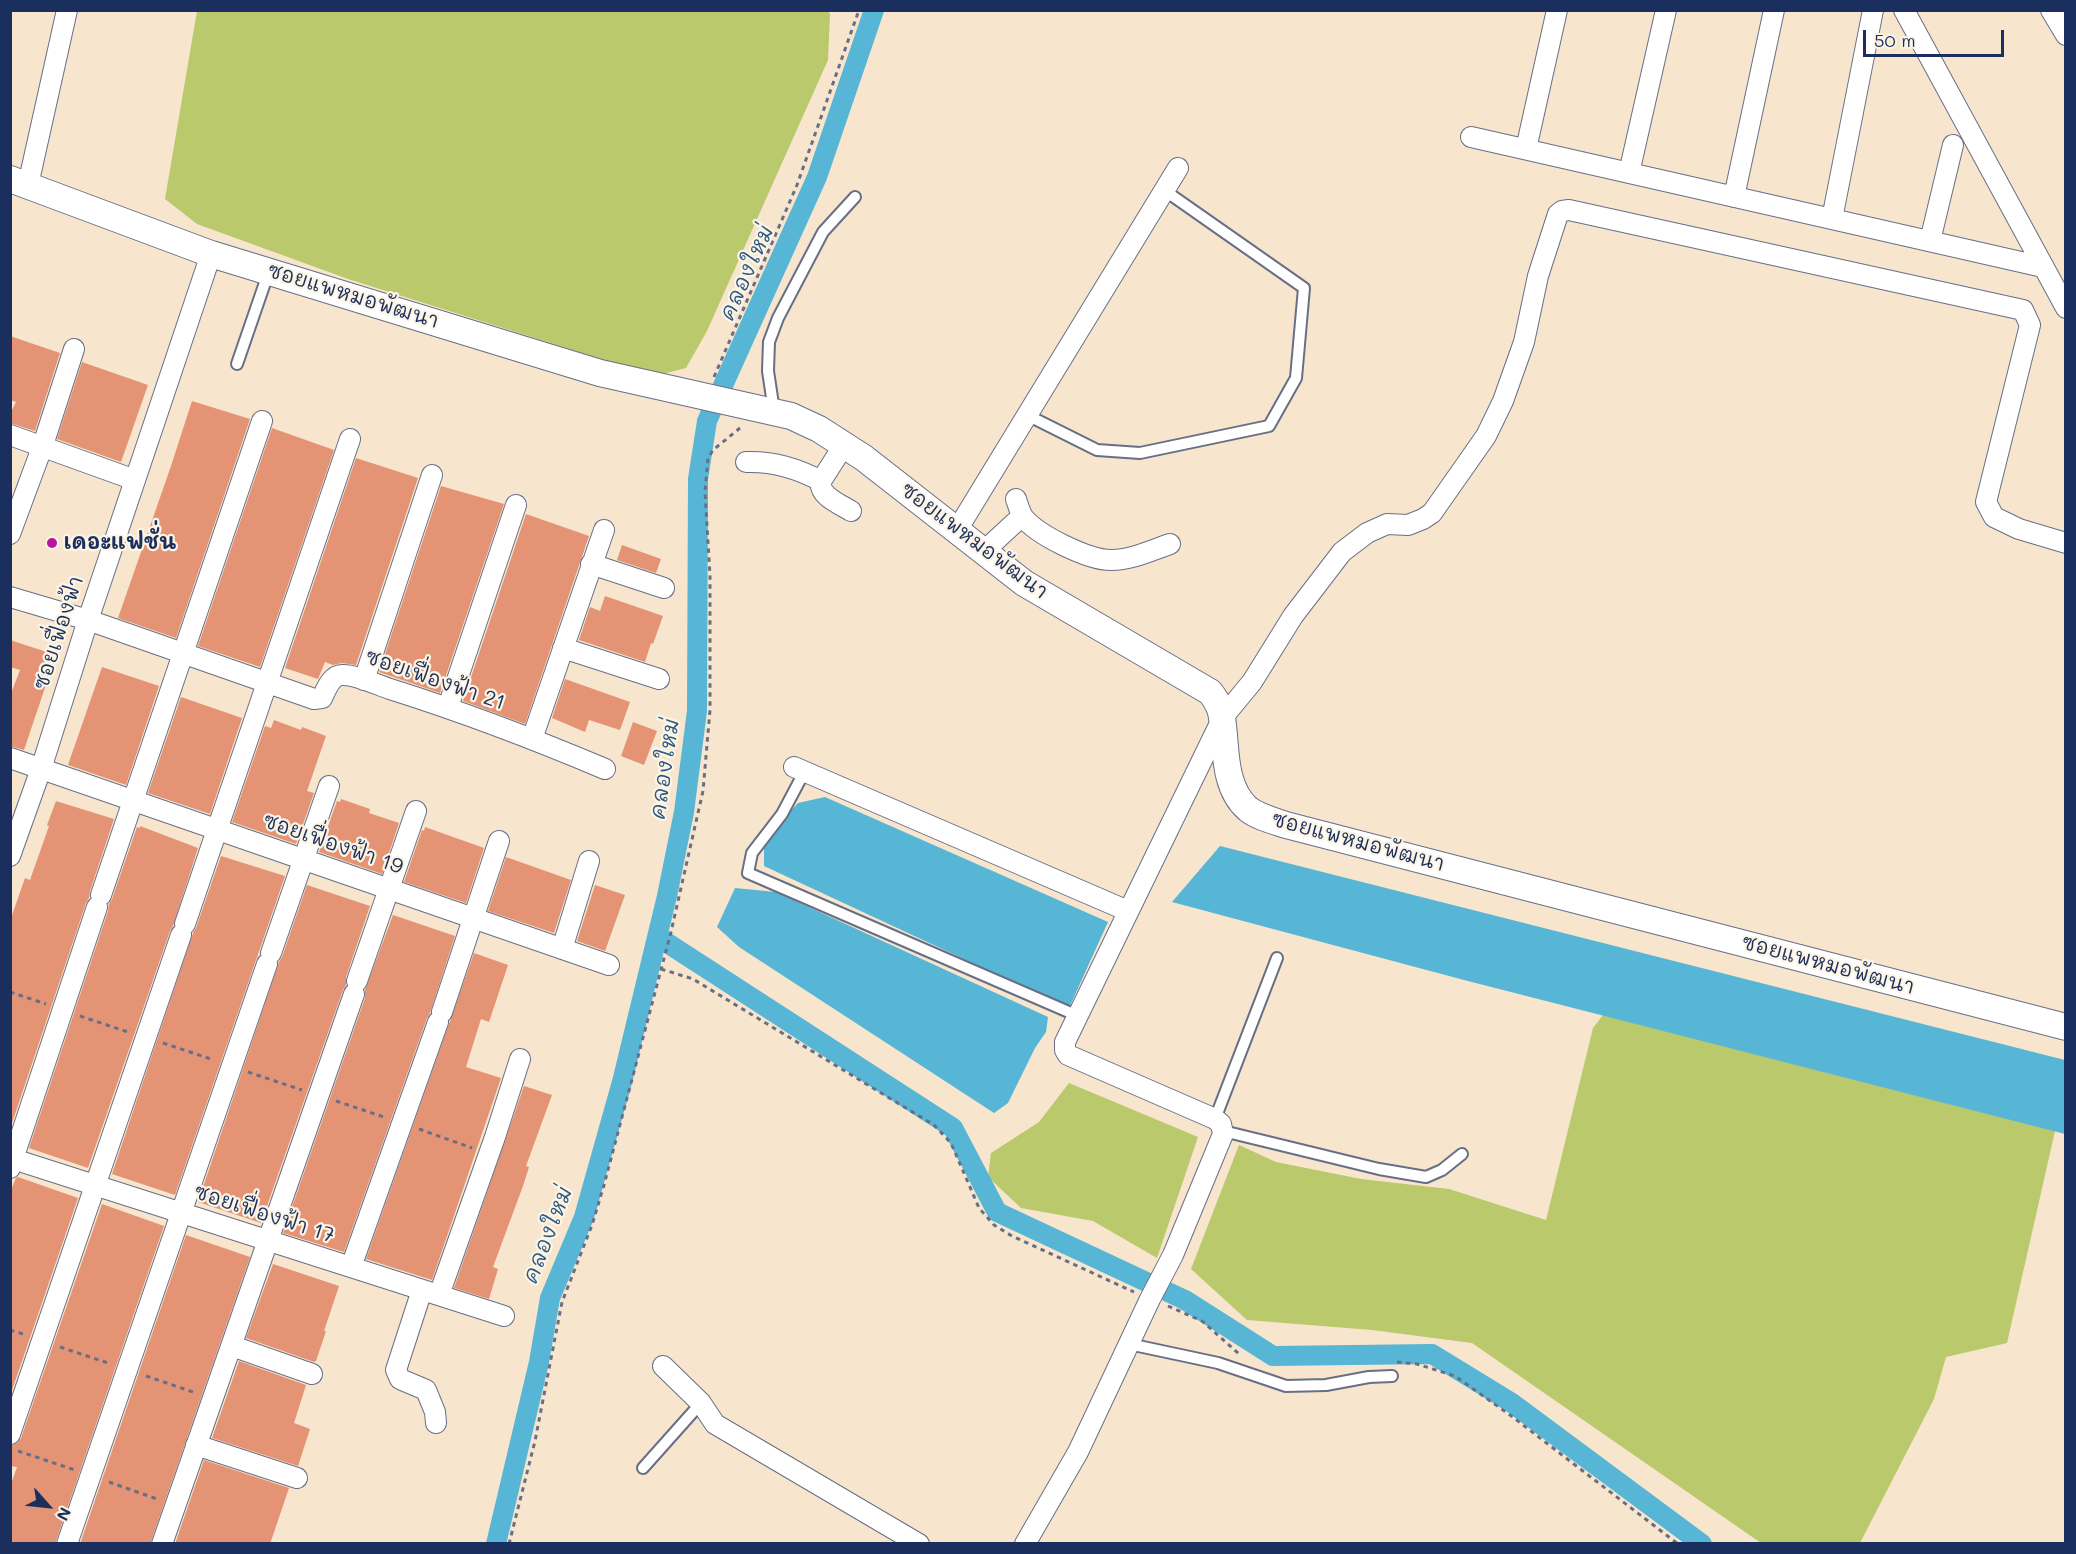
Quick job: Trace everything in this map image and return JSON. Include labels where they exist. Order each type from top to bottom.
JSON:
[{"type":"street","points":[[19,182],[67,10]]},
{"type":"street","points":[[1526,149],[1557,10]]},
{"type":"street","points":[[1629,173],[1666,10]]},
{"type":"street","points":[[1734,196],[1774,10]]},
{"type":"street","points":[[1832,219],[1873,10]]},
{"type":"street","points":[[1904,10],[2066,308]]},
{"type":"street","points":[[2051,10],[2066,35]]},
{"type":"street","points":[[1472,137],[2043,267]]},
{"type":"street","points":[[1930,241],[1953,145]]},
{"type":"street","points":[[957,530],[1178,168]]},
{"type":"street","name":"ซอยแพหมอพัฒนา","points":[[19,182],[211,254],[270,270],[600,373],[706,389],[734,403],[791,416],[819,429],[864,458],[1024,583],[1210,692],[1217,700],[1223,717],[1226,766],[1233,788],[1249,810],[1277,822],[2066,1027]]},
{"type":"street","points":[[1025,1544],[1078,1452],[1173,1255],[1219,1125],[1068,1055],[1065,1042],[1223,717],[1252,682],[1293,616],[1342,552],[1367,533],[1386,524],[1408,525],[1432,513],[1486,436],[1503,401],[1524,342],[1538,276],[1557,214],[1569,210],[2022,310],[2030,325],[1986,502],[1994,517],[2019,530],[2066,543]]},
{"type":"street","name":"ซอยเฟื่องฟ้า","points":[[10,856],[41,769],[88,620],[211,254]]},
{"type":"street","points":[[10,534],[43,445],[74,349]]},
{"type":"street","points":[[12,1162],[262,422]]},
{"type":"street","points":[[10,435],[135,480]]},
{"type":"street","points":[[10,1434],[350,439]]},
{"type":"street","points":[[844,445],[820,486],[823,493],[851,511]]},
{"type":"street","points":[[746,462],[761,462],[801,470],[821,481]]},
{"type":"street","points":[[364,680],[432,475]]},
{"type":"street","points":[[448,707],[516,505]]},
{"type":"street","points":[[986,554],[1019,508],[1037,530],[1090,556],[1103,559],[1133,558],[1170,544]]},
{"type":"street","points":[[532,739],[604,530]]},
{"type":"street","points":[[591,564],[663,588]]},
{"type":"street","name":"ซอยเฟื่องฟ้า 21","points":[[10,597],[88,620],[317,700],[322,698],[331,680],[337,676],[343,675],[364,680],[448,707],[605,769]]},
{"type":"street","points":[[563,648],[659,679]]},
{"type":"street","name":"ซอยเฟื่องฟ้า 19","points":[[10,758],[609,965]]},
{"type":"street","points":[[800,770],[1128,911]]},
{"type":"street","points":[[67,1544],[329,786]]},
{"type":"street","points":[[162,1544],[416,811]]},
{"type":"street","points":[[351,1267],[440,1017],[499,841]]},
{"type":"street","points":[[562,949],[589,861]]},
{"type":"street","points":[[436,1423],[435,1412],[426,1390],[400,1379],[396,1370],[495,1137],[520,1059]]},
{"type":"street","name":"ซอยเฟื่องฟ้า 17","points":[[12,1162],[96,1185],[504,1316]]},
{"type":"street","points":[[232,1346],[312,1374]]},
{"type":"street","points":[[663,1366],[701,1403],[716,1424],[919,1544]]},
{"type":"street","points":[[196,1445],[297,1478]]},
{"type":"lane","points":[[1027,415],[1096,450],[1140,453],[1269,426],[1296,378],[1304,288],[1164,190]]},
{"type":"lane","points":[[769,411],[769,342],[778,318],[823,232],[855,197]]},
{"type":"lane","points":[[237,364],[270,270]]},
{"type":"lane","points":[[800,770],[800,780],[771,830],[752,853],[748,873],[1078,1016]]},
{"type":"lane","points":[[1277,958],[1219,1125],[1379,1169],[1426,1177],[1442,1170],[1462,1154]]},
{"type":"lane","points":[[1129,1344],[1218,1363],[1286,1386],[1326,1385],[1369,1377],[1392,1376]]},
{"type":"lane","points":[[643,1468],[701,1403]]},
{"type":"path","points":[[706,389],[797,185],[859,10]]},
{"type":"path","points":[[509,1544],[535,1441],[562,1302],[592,1225],[667,948],[704,791],[708,750],[711,641],[705,492],[708,458],[713,450],[769,411]]},
{"type":"green space","points":[[827,10],[830,14],[828,60],[707,331],[686,368],[655,376],[348,279],[197,224],[165,199],[197,11]]},
{"type":"green space","points":[[1603,1015],[2055,1131],[2007,1343],[1946,1357],[1934,1399],[1860,1543],[1761,1543],[1472,1343],[1372,1330],[1247,1320],[1191,1269],[1239,1145],[1276,1162],[1361,1179],[1449,1189],[1546,1220],[1593,1028]]},
{"type":"green space","points":[[1069,1083],[1198,1137],[1157,1258],[1093,1221],[1021,1208],[988,1177],[991,1153],[1039,1122]]},
{"type":"water","points":[[825,797],[1108,922],[1069,1008],[764,866],[764,839],[798,803]]},
{"type":"water","points":[[1220,846],[2065,1060],[2065,1134],[1464,980],[1172,902]]},
{"type":"water","points":[[735,888],[776,892],[1048,1017],[1046,1032],[1035,1048],[1008,1103],[994,1113],[739,947],[717,927]]},
{"type":"building","points":[[10,336],[60,353],[35,431],[10,423],[10,414],[16,402],[10,400]]},
{"type":"building","points":[[82,362],[148,385],[121,462],[57,439]]},
{"type":"building","points":[[192,401],[250,419],[176,638],[118,618]]},
{"type":"building","points":[[272,428],[334,450],[260,667],[198,646]]},
{"type":"building","points":[[356,458],[418,478],[356,665],[342,663],[333,665],[325,662],[318,679],[285,668]]},
{"type":"building","points":[[441,486],[504,504],[440,693],[379,672]]},
{"type":"building","points":[[526,514],[589,536],[525,724],[463,701]]},
{"type":"building","points":[[622,545],[661,559],[656,573],[617,560]]},
{"type":"building","points":[[605,596],[663,616],[645,662],[579,640],[590,607],[600,611]]},
{"type":"building","points":[[10,640],[56,655],[24,750],[10,746],[10,696],[20,670],[10,667]]},
{"type":"building","points":[[102,667],[159,686],[126,785],[68,765]]},
{"type":"building","points":[[565,679],[630,702],[620,730],[589,720],[585,732],[552,718]]},
{"type":"building","points":[[181,697],[242,718],[210,814],[148,793]]},
{"type":"building","points":[[274,720],[326,736],[307,791],[314,793],[296,844],[232,822],[265,726],[271,728]]},
{"type":"building","points":[[633,722],[657,731],[644,765],[621,756]]},
{"type":"building","points":[[341,799],[370,809],[369,813],[399,823],[382,874],[319,852],[337,801],[340,802]]},
{"type":"building","points":[[56,801],[114,819],[10,1129],[10,921],[25,878],[30,880]]},
{"type":"building","points":[[140,826],[198,848],[88,1168],[29,1148],[109,904],[137,827],[140,828]]},
{"type":"building","points":[[425,827],[484,848],[466,903],[404,882]]},
{"type":"building","points":[[221,856],[285,876],[175,1195],[112,1174]]},
{"type":"building","points":[[506,857],[571,880],[554,933],[488,911]]},
{"type":"building","points":[[307,885],[370,906],[346,977],[346,985],[261,1223],[198,1202]]},
{"type":"building","points":[[595,885],[625,895],[605,951],[577,941]]},
{"type":"building","points":[[393,915],[455,936],[430,1013],[344,1252],[283,1233],[365,998],[365,990]]},
{"type":"building","points":[[474,953],[508,965],[489,1022],[481,1019],[466,1067],[501,1078],[432,1280],[366,1259]]},
{"type":"building","points":[[524,1086],[552,1095],[526,1166],[529,1167],[523,1186],[493,1267],[498,1269],[489,1299],[454,1288]]},
{"type":"building","points":[[18,1177],[78,1198],[10,1396],[10,1192]]},
{"type":"building","points":[[102,1204],[164,1226],[55,1544],[10,1544],[10,1487],[17,1467],[10,1466],[10,1446],[21,1438]]},
{"type":"building","points":[[186,1235],[250,1257],[150,1544],[80,1544]]},
{"type":"building","points":[[273,1264],[339,1286],[314,1362],[246,1338]]},
{"type":"building","points":[[239,1361],[306,1385],[294,1423],[310,1429],[298,1466],[212,1438]]},
{"type":"building","points":[[204,1460],[289,1488],[270,1544],[175,1544]]},
{"type":"waterway","name":"คลองใหม่","points":[[496,1544],[539,1362],[550,1298],[584,1217],[622,1082],[667,896],[684,812],[697,711],[698,479],[707,421],[817,177],[874,10]]},
{"type":"waterway","points":[[658,937],[953,1128],[997,1212],[1185,1300],[1273,1356],[1432,1354],[1512,1403],[1702,1544]]},
{"type":"place","name":"เดอะแฟชั่น","points":[[52,543]]}]
